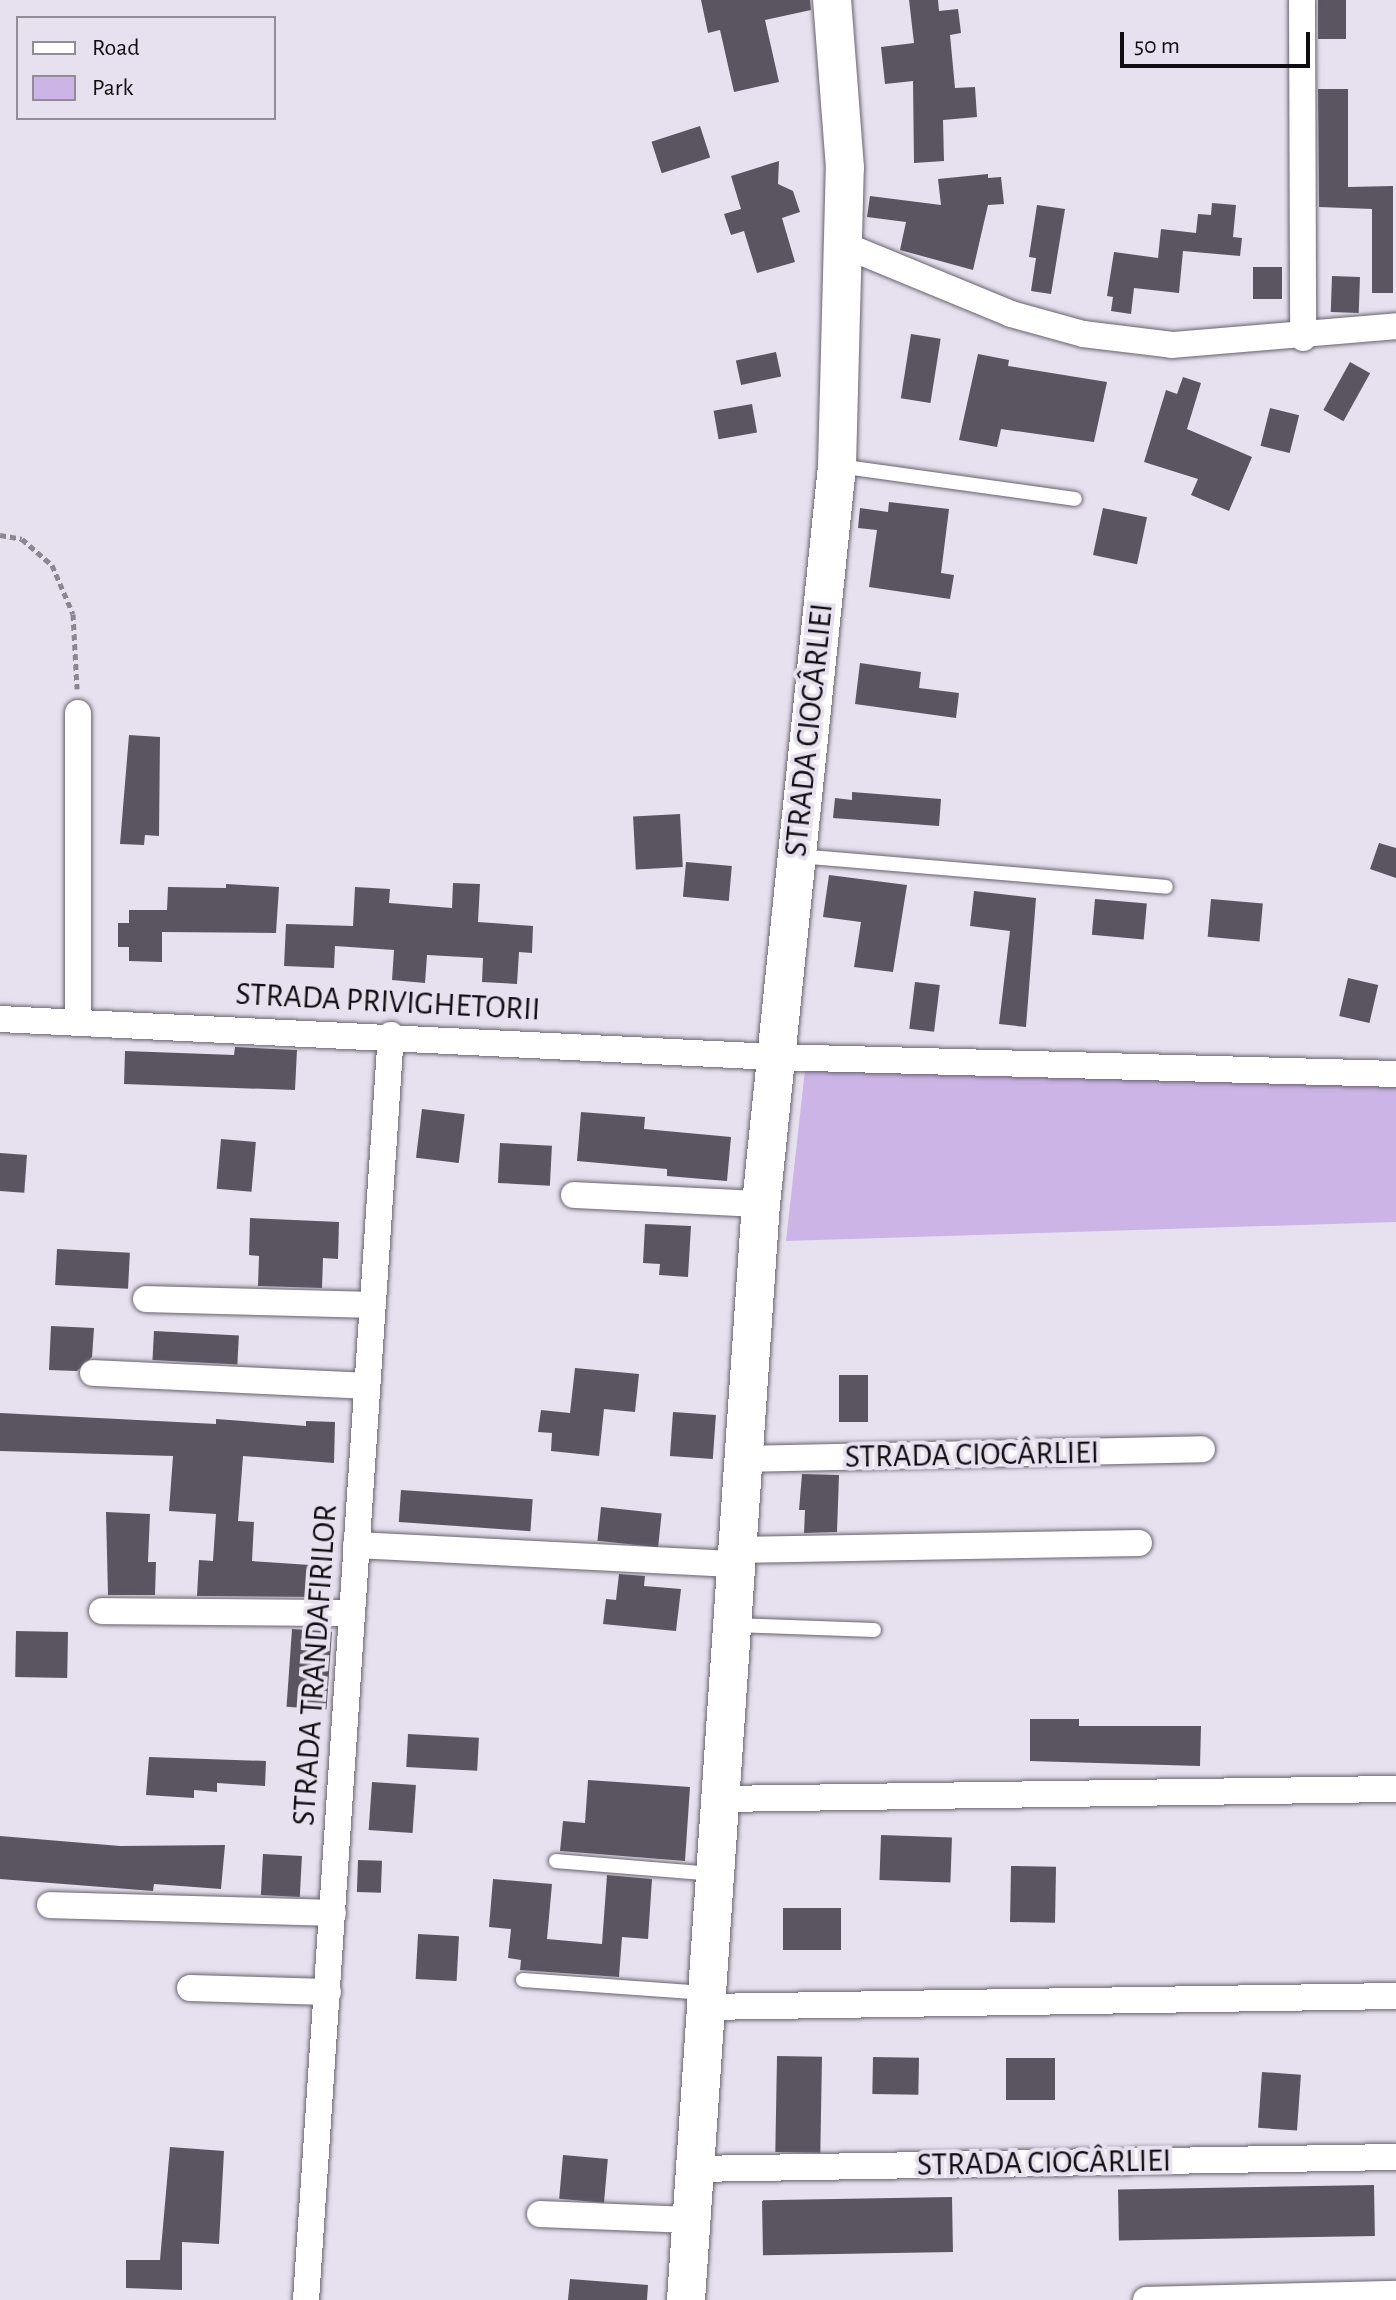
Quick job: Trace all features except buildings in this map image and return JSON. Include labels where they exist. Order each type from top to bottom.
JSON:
[{"type":"street","name":"STRADA CIOCÂRLIEI","points":[[686,2300],[734,1557],[773,1057],[837,466],[845,168],[832,0]]},
{"type":"street","points":[[1302,0],[1303,338]]},
{"type":"street","points":[[844,245],[1011,314],[1083,334],[1172,345],[1303,338],[1396,326]]},
{"type":"street","points":[[78,713],[78,1022]]},
{"type":"street","name":"STRADA PRIVIGHETORII","points":[[0,1019],[391,1035],[773,1057],[1396,1074]]},
{"type":"street","name":"STRADA TRANDAFIRILOR","points":[[306,2300],[391,1035]]},
{"type":"street","points":[[574,1195],[761,1204]]},
{"type":"street","points":[[146,1299],[372,1305]]},
{"type":"street","points":[[93,1373],[367,1386]]},
{"type":"street","name":"STRADA CIOCÂRLIEI","points":[[742,1459],[1202,1449]]},
{"type":"street","points":[[356,1545],[734,1557],[1139,1543]]},
{"type":"street","points":[[102,1611],[352,1613]]},
{"type":"street","points":[[719,1799],[1396,1789]]},
{"type":"street","points":[[50,1905],[333,1913]]},
{"type":"street","points":[[190,1988],[328,1992]]},
{"type":"street","points":[[705,2000],[1396,1996]]},
{"type":"street","name":"STRADA CIOCÂRLIEI","points":[[693,2169],[1396,2157]]},
{"type":"street","points":[[540,2214],[690,2220]]},
{"type":"street","points":[[1146,2300],[1396,2294]]},
{"type":"lane","points":[[837,466],[1075,499]]},
{"type":"lane","points":[[795,856],[1166,887]]},
{"type":"lane","points":[[730,1625],[874,1630]]},
{"type":"lane","points":[[556,1861],[714,1874]]},
{"type":"lane","points":[[523,1980],[705,2000]]},
{"type":"path","points":[[0,535],[22,539],[52,565],[73,614],[78,713]]},
{"type":"green space","points":[[805,1070],[1396,1085],[1396,1222],[786,1241]]}]
